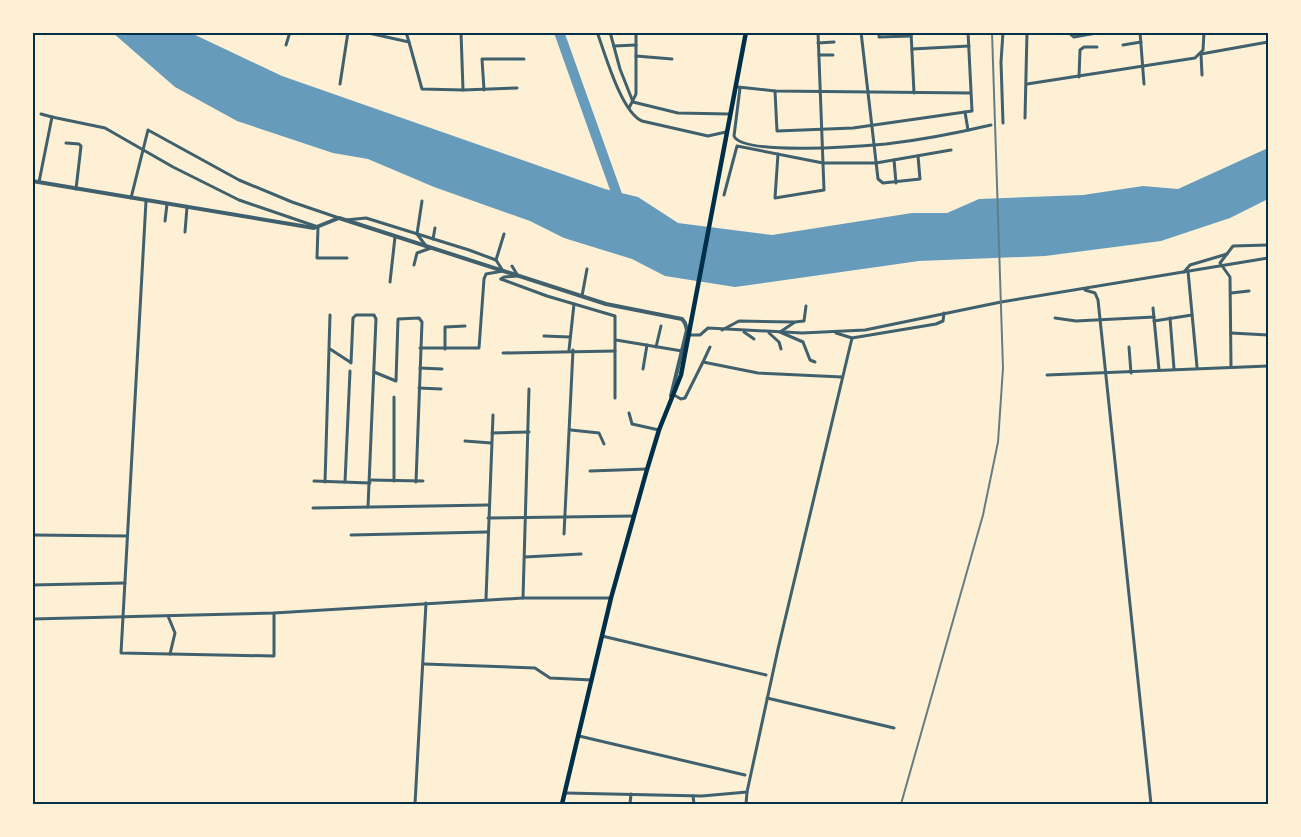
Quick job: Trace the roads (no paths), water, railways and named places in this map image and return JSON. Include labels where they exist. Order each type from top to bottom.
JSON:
[{"type":"main road","points":[[562,804],[611,598],[647,469],[659,430],[682,375],[694,318],[734,87],[746,32]]},
{"type":"street","points":[[286,45],[290,32]]},
{"type":"street","points":[[340,84],[348,32]]},
{"type":"street","points":[[406,32],[422,89],[484,90],[517,88]]},
{"type":"street","points":[[460,32],[463,90]]},
{"type":"street","points":[[597,32],[616,84],[635,117],[708,136],[726,134]]},
{"type":"street","points":[[610,32],[625,84],[633,102]]},
{"type":"street","points":[[629,108],[636,94],[636,32]]},
{"type":"street","points":[[778,154],[775,198],[823,191],[824,148],[818,32]]},
{"type":"street","points":[[861,32],[866,91],[880,182],[896,183],[920,179],[918,156]]},
{"type":"street","points":[[879,32],[879,37],[911,34],[914,93]]},
{"type":"street","points":[[775,91],[777,132],[872,125],[972,111],[968,32]]},
{"type":"street","points":[[1002,123],[1001,62],[1003,32]]},
{"type":"street","points":[[1025,118],[1027,32]]},
{"type":"street","points":[[1068,32],[1074,37],[1102,32]]},
{"type":"street","points":[[1140,32],[1141,66],[1144,84]]},
{"type":"street","points":[[1202,75],[1201,54],[1204,32]]},
{"type":"street","points":[[363,33],[409,42]]},
{"type":"street","points":[[818,43],[834,42]]},
{"type":"street","points":[[1122,45],[1140,42]]},
{"type":"street","points":[[1027,84],[1195,58],[1201,54],[1268,42]]},
{"type":"street","points":[[614,46],[636,45]]},
{"type":"street","points":[[912,50],[969,46]]},
{"type":"street","points":[[1079,77],[1080,50],[1084,47],[1097,47]]},
{"type":"street","points":[[819,55],[833,55]]},
{"type":"street","points":[[636,56],[672,59]]},
{"type":"street","points":[[484,90],[482,59],[524,59]]},
{"type":"street","points":[[734,87],[775,91],[970,93]]},
{"type":"street","points":[[740,88],[734,132],[735,139],[767,147],[824,148],[874,144],[991,125]]},
{"type":"street","points":[[633,102],[678,113],[730,114]]},
{"type":"street","points":[[964,112],[968,130]]},
{"type":"street","points":[[41,114],[101,127],[238,200],[320,226]]},
{"type":"street","points":[[39,182],[52,117]]},
{"type":"street","points":[[131,198],[148,130],[239,180],[292,202],[606,304],[682,319],[687,326],[670,403]]},
{"type":"street","points":[[66,143],[79,144],[81,148],[76,190]]},
{"type":"street","points":[[724,196],[736,147],[823,162],[876,162],[951,150]]},
{"type":"street","points":[[894,160],[896,183]]},
{"type":"street","points":[[32,181],[146,201],[320,226],[339,218]]},
{"type":"street","points":[[146,201],[121,653],[274,656],[274,613]]},
{"type":"street","points":[[422,201],[417,234],[426,246]]},
{"type":"street","points":[[166,221],[167,204]]},
{"type":"street","points":[[185,232],[187,207]]},
{"type":"street","points":[[346,220],[358,217],[366,218],[433,239],[496,260],[503,271]]},
{"type":"street","points":[[320,226],[317,258],[347,258]]},
{"type":"street","points":[[433,239],[435,228]]},
{"type":"street","points":[[496,260],[504,234]]},
{"type":"street","points":[[390,282],[395,237]]},
{"type":"street","points":[[1220,265],[1233,246],[1268,245]]},
{"type":"street","points":[[414,265],[417,253],[432,248]]},
{"type":"street","points":[[1183,273],[1190,265],[1227,254]]},
{"type":"street","points":[[690,334],[700,335],[708,328],[744,332],[865,330],[944,313],[1183,273],[1220,265],[1263,259],[1268,260]]},
{"type":"street","points":[[1220,265],[1229,273],[1231,367]]},
{"type":"street","points":[[512,266],[518,276]]},
{"type":"street","points":[[582,296],[587,269]]},
{"type":"street","points":[[420,348],[479,348],[484,279],[486,274],[503,271]]},
{"type":"street","points":[[1188,272],[1197,367]]},
{"type":"street","points":[[518,276],[504,277],[502,280],[615,316],[615,398]]},
{"type":"street","points":[[1085,290],[1097,296],[1151,804]]},
{"type":"street","points":[[1230,293],[1249,291]]},
{"type":"street","points":[[564,534],[571,430],[570,337],[574,304]]},
{"type":"street","points":[[722,330],[739,321],[804,321],[806,306]]},
{"type":"street","points":[[1153,308],[1159,370]]},
{"type":"street","points":[[834,332],[852,338],[936,324],[943,321],[944,313]]},
{"type":"street","points":[[330,349],[351,363],[353,318],[356,315],[374,315],[376,319],[368,507]]},
{"type":"street","points":[[1055,318],[1099,321],[1170,318],[1192,315]]},
{"type":"street","points":[[325,482],[330,316]]},
{"type":"street","points":[[374,372],[396,381],[399,318],[420,318],[422,322],[416,482]]},
{"type":"street","points":[[1170,318],[1174,369]]},
{"type":"street","points":[[780,332],[795,322]]},
{"type":"street","points":[[445,349],[445,327],[465,326]]},
{"type":"street","points":[[656,347],[661,326]]},
{"type":"street","points":[[744,332],[754,339]]},
{"type":"street","points":[[768,332],[779,342],[781,349]]},
{"type":"street","points":[[780,332],[803,342],[810,360],[815,362]]},
{"type":"street","points":[[1231,333],[1268,336]]},
{"type":"street","points":[[544,336],[570,337]]},
{"type":"street","points":[[746,804],[767,698],[852,338]]},
{"type":"street","points":[[616,340],[682,351]]},
{"type":"street","points":[[643,369],[647,345]]},
{"type":"street","points":[[674,395],[681,399],[685,398],[710,347]]},
{"type":"street","points":[[1129,347],[1131,372]]},
{"type":"street","points":[[503,353],[571,350],[615,351]]},
{"type":"street","points":[[703,362],[758,373],[842,377]]},
{"type":"street","points":[[1047,375],[1105,374],[1197,367],[1268,366]]},
{"type":"street","points":[[420,368],[442,369]]},
{"type":"street","points":[[345,482],[350,371]]},
{"type":"street","points":[[419,388],[441,389]]},
{"type":"street","points":[[523,598],[527,519],[529,389]]},
{"type":"street","points":[[394,397],[394,481]]},
{"type":"street","points":[[629,413],[632,424],[659,430]]},
{"type":"street","points":[[486,599],[493,415]]},
{"type":"street","points":[[571,430],[599,433],[604,444]]},
{"type":"street","points":[[492,432],[529,432]]},
{"type":"street","points":[[465,441],[492,443]]},
{"type":"street","points":[[590,471],[647,469]]},
{"type":"street","points":[[314,482],[423,481]]},
{"type":"street","points":[[313,508],[489,505]]},
{"type":"street","points":[[488,518],[527,519],[634,516]]},
{"type":"street","points":[[351,535],[488,532]]},
{"type":"street","points":[[32,535],[127,536]]},
{"type":"street","points":[[525,557],[581,554]]},
{"type":"street","points":[[32,585],[125,583]]},
{"type":"street","points":[[32,619],[274,613],[486,599],[611,598]]},
{"type":"street","points":[[415,804],[426,603]]},
{"type":"street","points":[[168,616],[175,633],[170,654]]},
{"type":"street","points":[[602,636],[766,675]]},
{"type":"street","points":[[424,664],[535,668],[550,678],[593,680]]},
{"type":"street","points":[[767,698],[894,728]]},
{"type":"street","points":[[579,736],[745,774]]},
{"type":"street","points":[[565,793],[693,796],[747,792]]},
{"type":"street","points":[[630,804],[632,794]]},
{"type":"street","points":[[693,796],[694,804]]},
{"type":"water","points":[[113,33],[191,33],[282,76],[605,189],[638,197],[678,223],[772,235],[912,213],[947,213],[979,199],[1083,195],[1143,186],[1178,189],[1268,148],[1268,199],[1230,218],[1161,241],[1045,256],[919,261],[735,287],[665,276],[632,259],[564,238],[530,221],[434,187],[368,159],[333,153],[237,121],[175,87]]},
{"type":"waterway","points":[[559,32],[620,203]]},
{"type":"railway","points":[[901,804],[983,515],[998,442],[1003,368],[992,32]]}]
